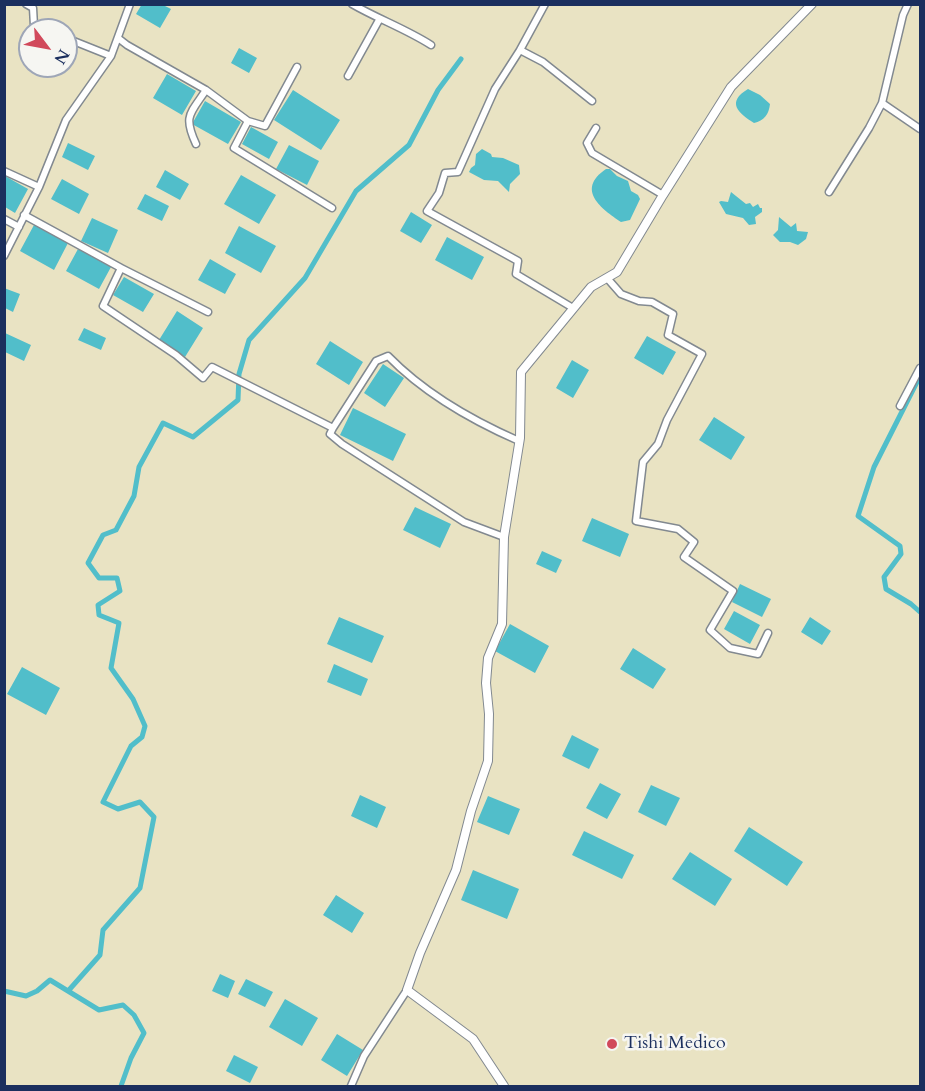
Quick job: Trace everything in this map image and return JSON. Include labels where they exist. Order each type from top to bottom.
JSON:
[{"type":"street","points":[[26,4],[33,8],[34,18]]},
{"type":"street","points":[[4,256],[39,187],[66,120],[111,56],[130,4]]},
{"type":"street","points":[[352,4],[364,7],[380,20],[411,33],[431,45]]},
{"type":"street","points":[[544,4],[520,50],[495,88],[458,172],[445,173],[439,193],[427,211],[518,261],[516,274],[573,308]]},
{"type":"street","points":[[351,1086],[364,1056],[407,990],[420,953],[456,870],[471,811],[488,761],[489,714],[486,683],[488,658],[502,624],[504,537],[519,441],[520,372],[591,287],[617,272],[730,87],[812,4]]},
{"type":"street","points":[[830,192],[869,129],[882,103],[903,15],[908,4]]},
{"type":"street","points":[[348,76],[380,20]]},
{"type":"street","points":[[118,38],[206,90],[248,122],[265,126],[297,68]]},
{"type":"street","points":[[78,43],[111,56]]},
{"type":"street","points":[[520,50],[543,62],[592,101]]},
{"type":"street","points":[[196,144],[189,130],[188,118],[206,90]]},
{"type":"street","points":[[882,103],[921,129]]},
{"type":"street","points":[[248,122],[234,148],[332,208]]},
{"type":"street","points":[[596,128],[587,142],[592,153],[663,195]]},
{"type":"street","points":[[4,171],[39,187]]},
{"type":"street","points":[[24,215],[208,312]]},
{"type":"street","points":[[4,219],[19,227]]},
{"type":"street","points":[[121,268],[103,306],[176,355],[203,378],[212,367],[333,428]]},
{"type":"street","points":[[607,278],[621,294],[639,301],[652,302],[673,314],[668,335],[702,354],[667,420],[658,444],[643,462],[636,521],[678,529],[694,543],[684,557],[733,591],[710,630],[730,648],[758,654],[768,633]]},
{"type":"street","points":[[504,537],[464,522],[330,434],[376,361],[388,356],[402,371],[451,407],[480,424],[519,441]]},
{"type":"street","points":[[900,406],[921,368]]},
{"type":"street","points":[[407,990],[472,1039],[504,1086]]},
{"type":"water","points":[[142,4],[163,5],[171,9],[160,28],[136,14]]},
{"type":"water","points":[[239,48],[257,58],[249,73],[231,63]]},
{"type":"water","points":[[167,74],[196,91],[182,115],[153,98]]},
{"type":"water","points":[[748,89],[760,95],[770,104],[761,121],[754,123],[737,107],[737,98]]},
{"type":"water","points":[[293,90],[340,120],[321,150],[274,120]]},
{"type":"water","points":[[205,101],[241,122],[228,144],[192,124]]},
{"type":"water","points":[[251,127],[278,142],[269,159],[242,144]]},
{"type":"water","points":[[68,143],[95,156],[88,170],[62,157]]},
{"type":"water","points":[[289,145],[319,161],[307,185],[276,169]]},
{"type":"water","points":[[482,149],[492,157],[503,158],[519,165],[520,174],[510,184],[509,192],[498,181],[484,180],[469,172],[475,165],[476,154]]},
{"type":"water","points":[[606,169],[610,169],[617,176],[628,181],[631,191],[640,199],[630,220],[621,222],[606,211],[592,192],[597,177]]},
{"type":"water","points":[[165,170],[189,184],[180,200],[156,187]]},
{"type":"water","points":[[241,175],[276,195],[259,224],[224,204]]},
{"type":"water","points":[[5,176],[28,189],[15,213],[5,207]]},
{"type":"water","points":[[62,179],[89,194],[79,214],[51,199]]},
{"type":"water","points":[[731,192],[746,204],[750,203],[753,207],[758,204],[762,208],[762,212],[755,217],[756,224],[749,225],[743,218],[726,214],[719,202],[728,202]]},
{"type":"water","points":[[145,194],[169,206],[162,221],[137,209]]},
{"type":"water","points":[[411,212],[432,225],[421,243],[400,231]]},
{"type":"water","points":[[779,217],[791,227],[796,223],[797,231],[808,232],[806,239],[798,245],[780,242],[773,235],[778,230]]},
{"type":"water","points":[[92,218],[118,230],[108,253],[81,241]]},
{"type":"water","points":[[34,225],[68,243],[54,270],[20,251]]},
{"type":"water","points":[[239,226],[276,246],[261,273],[225,253]]},
{"type":"water","points":[[447,237],[484,257],[472,280],[435,260]]},
{"type":"water","points":[[78,249],[111,267],[99,289],[66,271]]},
{"type":"water","points":[[210,259],[236,274],[225,294],[198,280]]},
{"type":"water","points":[[124,277],[154,294],[143,312],[113,295]]},
{"type":"water","points":[[4,288],[20,294],[13,312],[5,308]]},
{"type":"water","points":[[177,311],[203,328],[185,357],[159,340]]},
{"type":"water","points":[[84,328],[106,338],[101,350],[78,340]]},
{"type":"water","points":[[5,333],[31,345],[24,361],[5,352]]},
{"type":"water","points":[[647,336],[676,352],[663,375],[634,358]]},
{"type":"water","points":[[330,341],[363,362],[349,385],[316,364]]},
{"type":"water","points":[[572,360],[589,370],[573,398],[556,388]]},
{"type":"water","points":[[383,364],[404,378],[385,407],[364,393]]},
{"type":"water","points":[[353,408],[406,434],[393,461],[340,435]]},
{"type":"water","points":[[714,417],[745,437],[731,460],[699,440]]},
{"type":"water","points":[[415,507],[451,524],[440,548],[403,530]]},
{"type":"water","points":[[592,518],[629,534],[620,557],[582,541]]},
{"type":"water","points":[[542,551],[562,560],[556,573],[536,564]]},
{"type":"water","points":[[740,584],[771,599],[762,617],[732,602]]},
{"type":"water","points":[[734,611],[760,625],[750,644],[724,629]]},
{"type":"water","points":[[339,617],[384,636],[372,663],[327,644]]},
{"type":"water","points":[[810,617],[831,631],[822,645],[801,632]]},
{"type":"water","points":[[510,624],[549,646],[535,673],[495,651]]},
{"type":"water","points":[[633,648],[666,669],[653,689],[620,669]]},
{"type":"water","points":[[334,664],[368,679],[361,696],[327,682]]},
{"type":"water","points":[[22,667],[60,688],[46,715],[7,694]]},
{"type":"water","points":[[572,735],[599,749],[589,769],[562,756]]},
{"type":"water","points":[[600,783],[621,794],[607,819],[586,808]]},
{"type":"water","points":[[651,785],[680,798],[666,826],[638,812]]},
{"type":"water","points":[[360,795],[386,807],[377,828],[351,816]]},
{"type":"water","points":[[488,796],[520,809],[509,835],[477,822]]},
{"type":"water","points":[[749,827],[803,862],[787,886],[734,851]]},
{"type":"water","points":[[584,831],[634,855],[622,879],[572,855]]},
{"type":"water","points":[[690,852],[732,879],[715,906],[672,879]]},
{"type":"water","points":[[473,870],[519,889],[507,919],[461,900]]},
{"type":"water","points":[[336,895],[364,913],[352,933],[323,915]]},
{"type":"water","points":[[220,974],[235,981],[228,998],[212,991]]},
{"type":"water","points":[[246,979],[273,992],[265,1007],[238,994]]},
{"type":"water","points":[[285,999],[318,1018],[302,1046],[269,1027]]},
{"type":"water","points":[[337,1034],[363,1050],[347,1076],[321,1060]]},
{"type":"water","points":[[234,1055],[258,1067],[250,1083],[226,1071]]},
{"type":"waterway","points":[[69,990],[100,955],[103,930],[140,888],[154,817],[140,802],[118,809],[103,802],[131,746],[142,737],[145,726],[133,699],[111,668],[119,623],[99,615],[98,605],[120,591],[117,578],[99,578],[88,563],[103,535],[116,530],[134,496],[139,467],[163,423],[193,437],[238,400],[239,374],[249,340],[305,278],[356,191],[409,145],[438,90],[461,59]]},
{"type":"waterway","points":[[920,376],[874,467],[858,516],[900,546],[901,554],[884,577],[886,589],[920,612]]},
{"type":"waterway","points":[[4,991],[26,996],[37,991],[50,980],[99,1010],[123,1005],[134,1015],[144,1033],[131,1058],[121,1086]]},
{"type":"place","name":"Tishi Medico","points":[[612,1044]]}]
